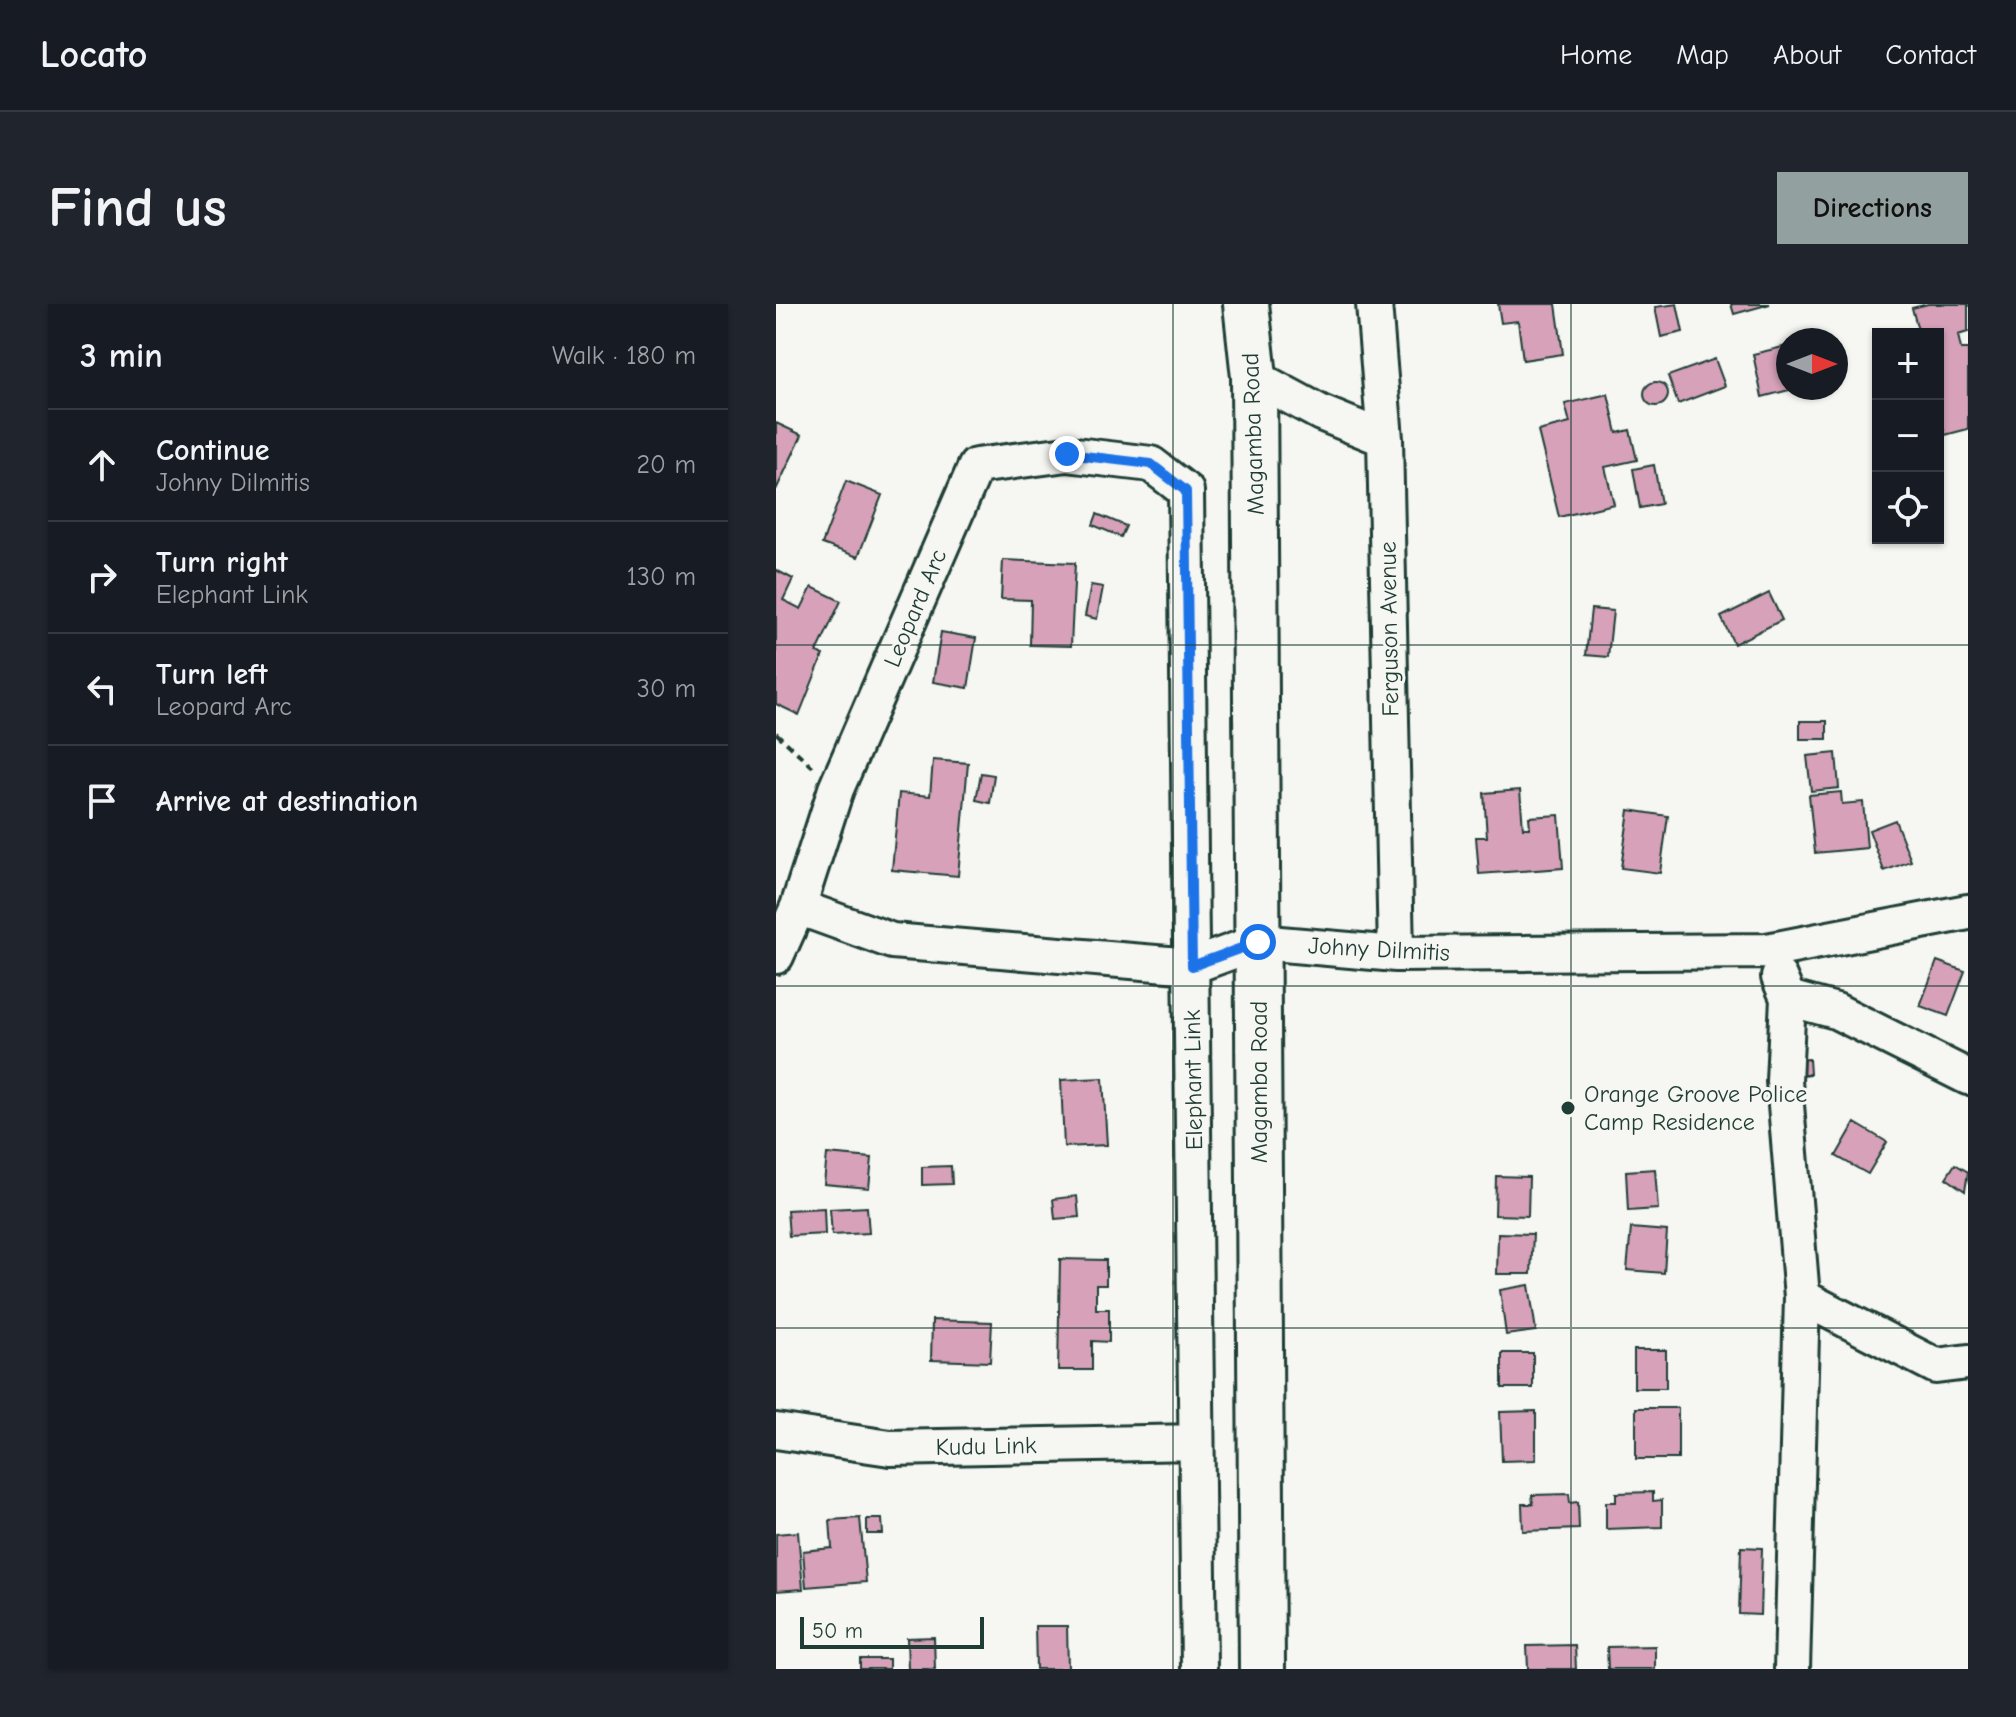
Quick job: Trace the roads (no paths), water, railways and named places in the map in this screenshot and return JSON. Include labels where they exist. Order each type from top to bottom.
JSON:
[{"type":"highway","name":"Magamba Road","points":[[1246,304],[1254,377],[1262,1669]]},
{"type":"street","name":"Ferguson Avenue","points":[[1374,304],[1385,439],[1396,954]]},
{"type":"street","points":[[1254,377],[1321,413],[1385,439]]},
{"type":"street","name":"Leopard Arc","points":[[776,956],[798,907],[836,789],[976,466],[1067,454],[1151,464],[1186,491]]},
{"type":"street","name":"Elephant Link","points":[[1186,491],[1199,1669]]},
{"type":"street","name":"Johny Dilmitis","points":[[798,907],[892,941],[1192,966],[1258,942],[1396,954],[1767,951],[1968,912]]},
{"type":"street","points":[[1767,951],[1788,998],[1784,1081],[1802,1297],[1792,1669]]},
{"type":"street","points":[[1788,998],[1836,1011],[1968,1077]]},
{"type":"street","points":[[1802,1297],[1936,1366],[1968,1362]]},
{"type":"street","name":"Kudu Link","points":[[776,1431],[890,1448],[1196,1442]]},
{"type":"place","name":"Orange Groove Police Camp Residence","points":[[1568,1108]]}]
